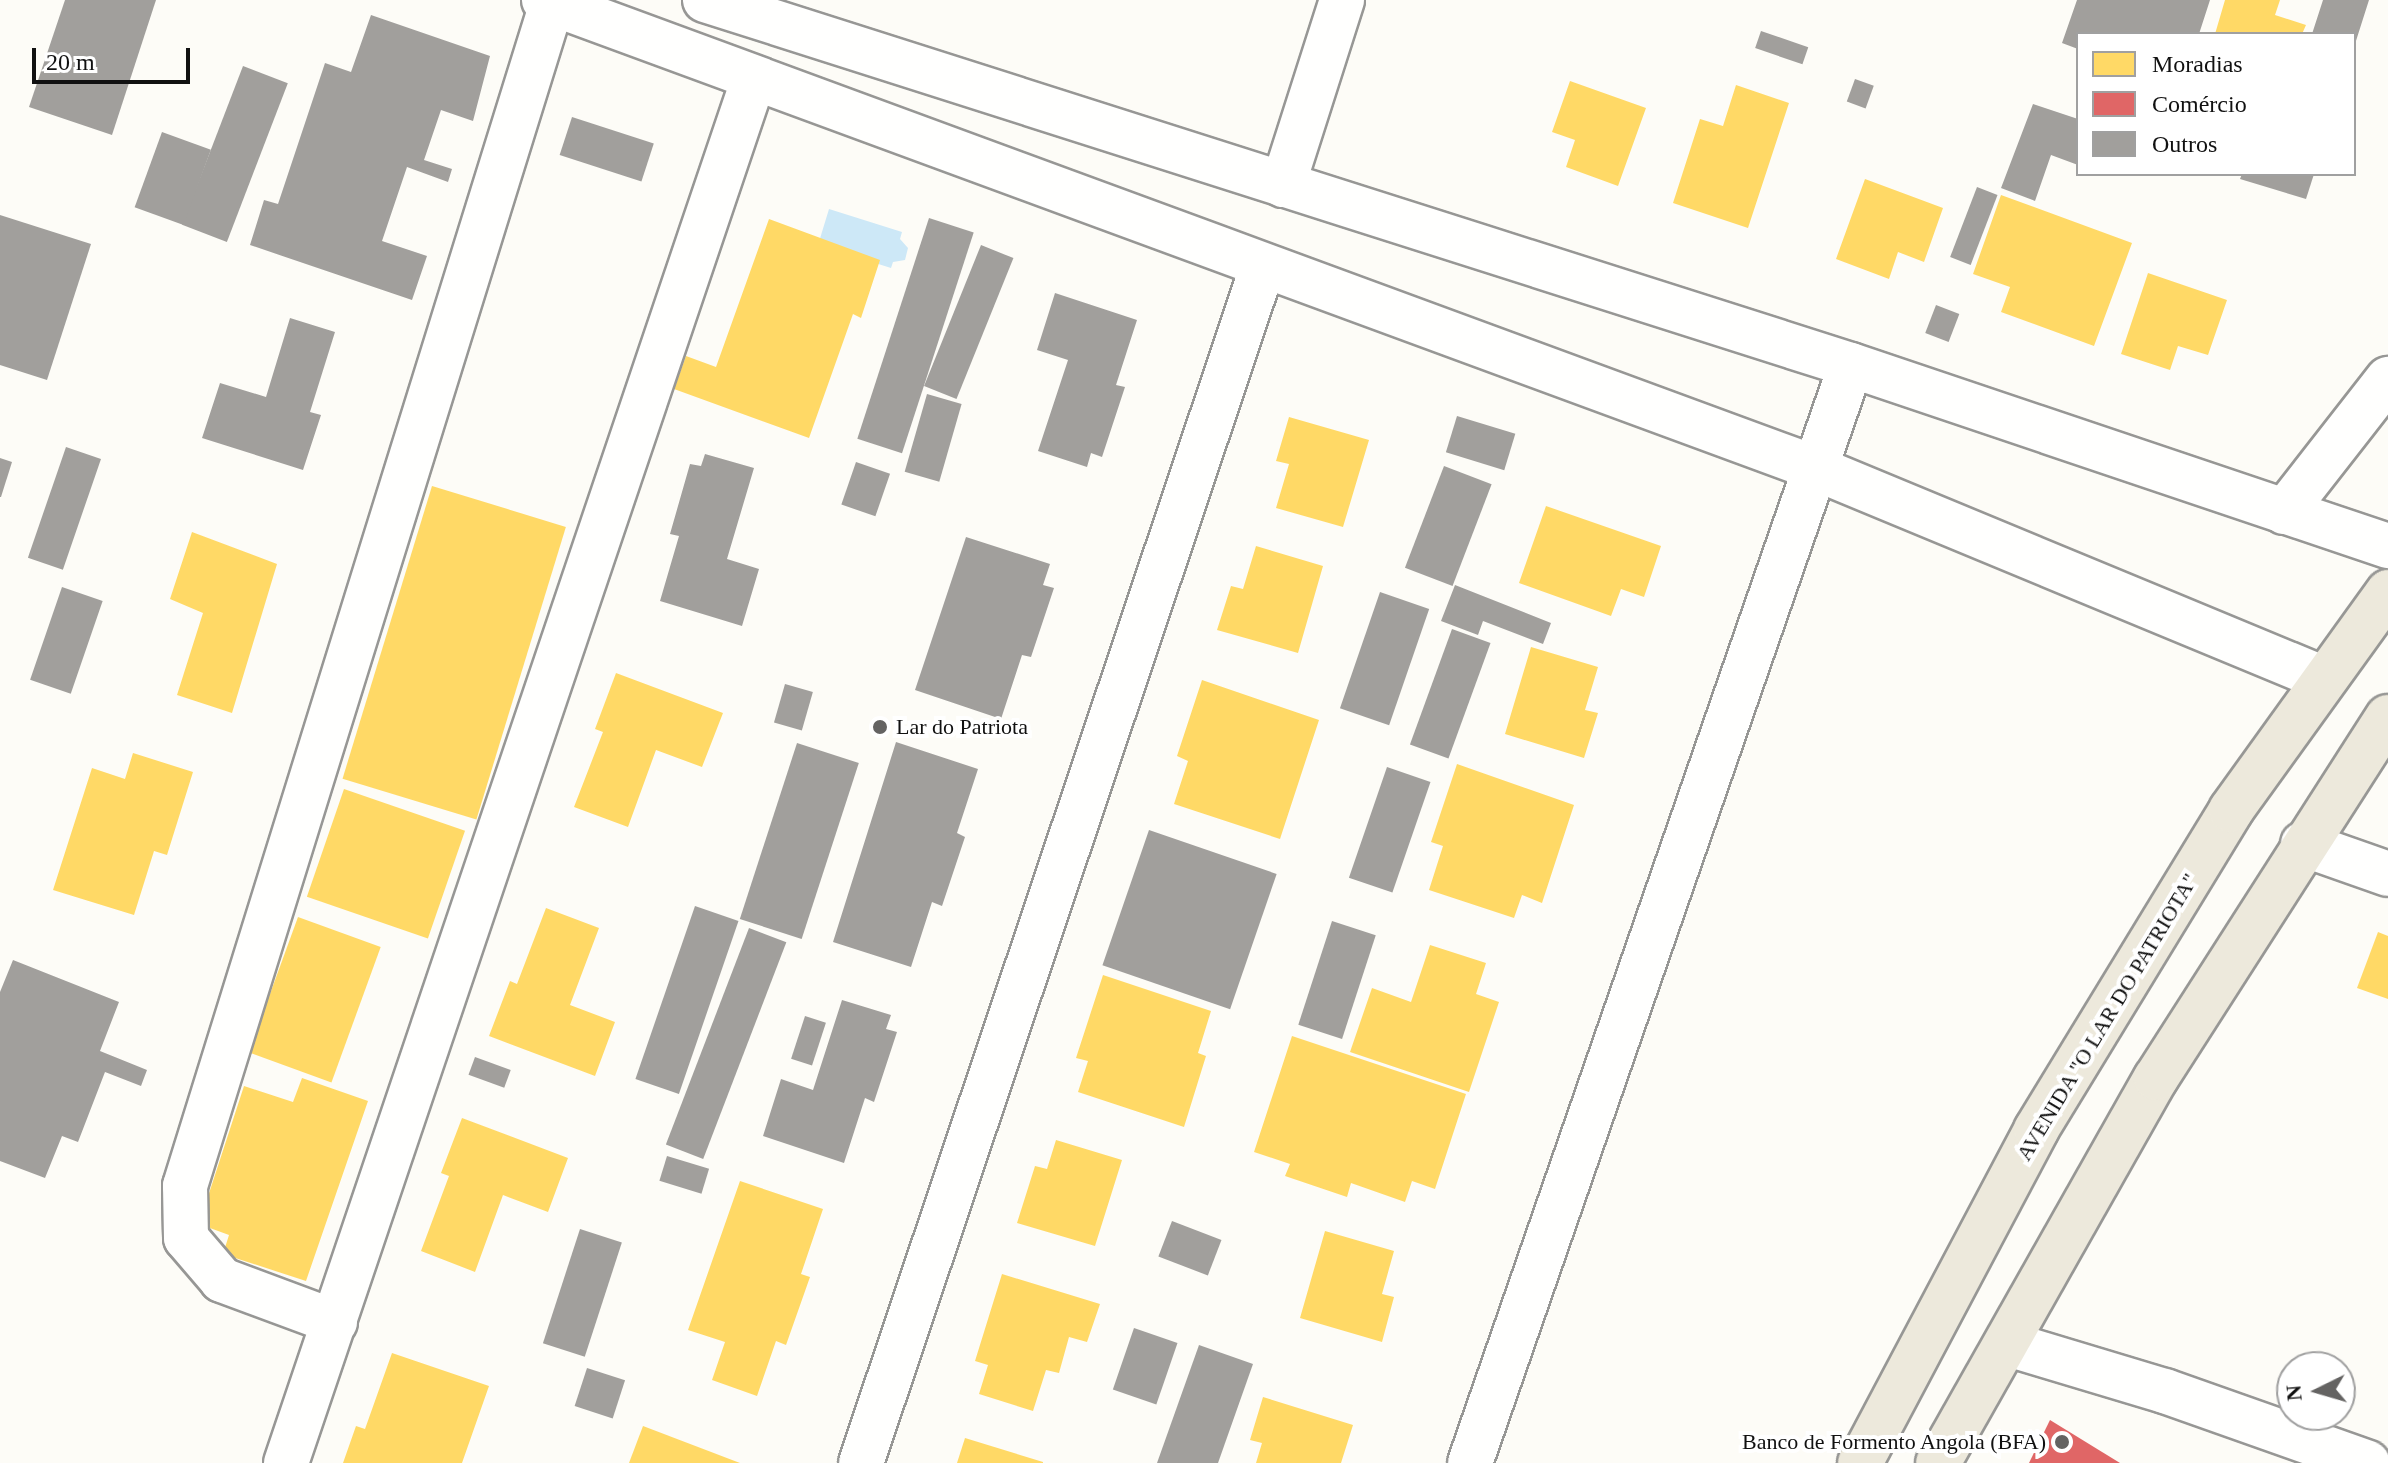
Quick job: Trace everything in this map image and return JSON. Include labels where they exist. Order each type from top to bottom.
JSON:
[{"type":"main road","name":"AVENIDA \"O LAR DO PATRIOTA\"","points":[[1860,1463],[2036,1130],[2231,810],[2322,678],[2388,592]]},
{"type":"main road","points":[[1938,1463],[2156,1078],[2303,844],[2388,717]]},
{"type":"street","points":[[705,0],[1851,365],[2388,546]]},
{"type":"street","points":[[1283,185],[1342,0]]},
{"type":"street","points":[[335,1322],[222,1280],[186,1238],[185,1186],[548,1],[1815,468],[2322,678]]},
{"type":"street","points":[[286,1463],[754,78]]},
{"type":"street","points":[[861,1463],[1263,266]]},
{"type":"street","points":[[1470,1463],[1851,365]]},
{"type":"street","points":[[2284,512],[2388,379]]},
{"type":"street","points":[[2303,844],[2388,874]]},
{"type":"street","points":[[2008,1344],[2165,1391],[2368,1463]]},
{"type":"water","points":[[829,209],[902,232],[900,239],[908,248],[905,260],[893,262],[891,268],[818,245]]},
{"type":"building: Moradias","points":[[2225,0],[2280,0],[2275,15],[2306,25],[2303,32],[2216,32]]},
{"type":"building: Moradias","points":[[1570,81],[1646,108],[1618,186],[1566,167],[1575,140],[1552,132]]},
{"type":"building: Moradias","points":[[1736,85],[1789,103],[1748,228],[1673,203],[1700,119],[1723,126]]},
{"type":"building: Moradias","points":[[1865,179],[1943,208],[1924,262],[1898,252],[1889,279],[1836,259]]},
{"type":"building: Moradias","points":[[2001,195],[2132,243],[2094,346],[2001,312],[2010,287],[1973,274]]},
{"type":"building: Moradias","points":[[769,219],[880,260],[861,318],[853,314],[809,438],[674,389],[686,356],[716,367]]},
{"type":"building: Moradias","points":[[2148,273],[2227,300],[2208,355],[2178,346],[2170,370],[2121,354]]},
{"type":"building: Moradias","points":[[1289,417],[1369,440],[1343,527],[1276,508],[1289,464],[1276,461]]},
{"type":"building: Moradias","points":[[432,486],[566,527],[476,820],[343,779]]},
{"type":"building: Moradias","points":[[1546,506],[1661,546],[1644,597],[1621,589],[1611,616],[1519,583]]},
{"type":"building: Moradias","points":[[192,532],[277,564],[232,713],[177,695],[203,613],[170,599]]},
{"type":"building: Moradias","points":[[1256,546],[1323,566],[1298,653],[1217,630],[1231,586],[1243,589]]},
{"type":"building: Moradias","points":[[1531,647],[1598,667],[1585,710],[1598,713],[1584,758],[1505,734]]},
{"type":"building: Moradias","points":[[616,673],[723,713],[702,767],[656,750],[628,827],[574,807],[603,732],[595,729]]},
{"type":"building: Moradias","points":[[1202,680],[1319,720],[1280,839],[1174,804],[1188,761],[1177,756]]},
{"type":"building: Moradias","points":[[133,753],[193,772],[167,855],[154,851],[134,915],[53,890],[92,768],[125,779]]},
{"type":"building: Moradias","points":[[1457,764],[1574,805],[1542,903],[1522,895],[1514,918],[1429,890],[1443,846],[1431,842]]},
{"type":"building: Moradias","points":[[344,789],[465,831],[428,938],[307,897]]},
{"type":"building: Moradias","points":[[546,908],[599,928],[570,1005],[615,1022],[595,1076],[489,1036],[510,981],[517,984]]},
{"type":"building: Moradias","points":[[298,917],[381,947],[331,1082],[249,1052]]},
{"type":"building: Moradias","points":[[2378,932],[2388,936],[2388,999],[2357,988]]},
{"type":"building: Moradias","points":[[1430,945],[1486,963],[1476,994],[1499,1002],[1469,1092],[1350,1052],[1372,988],[1411,1002]]},
{"type":"building: Moradias","points":[[1103,975],[1211,1011],[1198,1053],[1206,1056],[1184,1127],[1078,1092],[1088,1061],[1076,1058]]},
{"type":"building: Moradias","points":[[1292,1036],[1466,1094],[1435,1189],[1412,1181],[1405,1202],[1351,1183],[1347,1197],[1285,1176],[1290,1164],[1254,1152]]},
{"type":"building: Moradias","points":[[302,1078],[368,1101],[306,1281],[223,1254],[229,1235],[199,1224],[244,1086],[293,1102]]},
{"type":"building: Moradias","points":[[462,1118],[568,1158],[548,1212],[503,1195],[475,1272],[421,1251],[449,1176],[441,1173]]},
{"type":"building: Moradias","points":[[1056,1140],[1122,1160],[1095,1246],[1017,1223],[1035,1166],[1047,1169]]},
{"type":"building: Moradias","points":[[740,1181],[823,1209],[801,1274],[810,1277],[786,1345],[776,1341],[757,1396],[712,1380],[725,1342],[688,1330]]},
{"type":"building: Moradias","points":[[1325,1231],[1394,1251],[1382,1294],[1394,1297],[1382,1342],[1300,1318]]},
{"type":"building: Moradias","points":[[1002,1274],[1100,1304],[1087,1342],[1069,1337],[1059,1373],[1046,1370],[1033,1411],[979,1394],[988,1365],[975,1361]]},
{"type":"building: Moradias","points":[[392,1353],[489,1386],[462,1463],[343,1463],[356,1426],[365,1429]]},
{"type":"building: Moradias","points":[[1263,1397],[1353,1425],[1341,1463],[1256,1463],[1262,1443],[1250,1440]]},
{"type":"building: Moradias","points":[[643,1426],[740,1463],[629,1463]]},
{"type":"building: Moradias","points":[[965,1438],[1043,1462],[1043,1463],[957,1463]]},
{"type":"building: Comércio","name":"Banco de Formento Angola (BFA)","points":[[2050,1420],[2120,1463],[2029,1463]]},
{"type":"building: Outros","points":[[65,0],[156,0],[112,135],[29,107]]},
{"type":"building: Outros","points":[[2077,0],[2210,0],[2200,32],[2076,32],[2076,48],[2062,43]]},
{"type":"building: Outros","points":[[2323,0],[2369,0],[2356,41],[2356,32],[2313,32]]},
{"type":"building: Outros","points":[[371,15],[490,56],[473,121],[441,110],[424,160],[452,169],[448,182],[407,167],[382,241],[427,256],[412,300],[250,245],[264,200],[278,204],[325,63],[351,72]]},
{"type":"building: Outros","points":[[1761,31],[1808,47],[1802,64],[1755,48]]},
{"type":"building: Outros","points":[[243,66],[288,83],[227,242],[182,225]]},
{"type":"building: Outros","points":[[1855,79],[1874,86],[1866,108],[1847,102]]},
{"type":"building: Outros","points":[[2033,104],[2076,118],[2076,164],[2051,155],[2035,201],[2001,188]]},
{"type":"building: Outros","points":[[572,117],[654,144],[641,182],[560,155]]},
{"type":"building: Outros","points":[[162,132],[211,150],[184,225],[135,207]]},
{"type":"building: Outros","points":[[2241,176],[2313,176],[2306,199],[2240,179]]},
{"type":"building: Outros","points":[[1977,187],[1998,195],[1971,265],[1950,257]]},
{"type":"building: Outros","points":[[0,215],[91,244],[47,380],[0,365]]},
{"type":"building: Outros","points":[[929,218],[974,233],[902,453],[857,439]]},
{"type":"building: Outros","points":[[981,245],[1013,258],[957,399],[924,386]]},
{"type":"building: Outros","points":[[1055,293],[1137,320],[1116,385],[1125,387],[1102,457],[1091,453],[1087,467],[1038,451],[1068,360],[1037,350]]},
{"type":"building: Outros","points":[[1936,305],[1959,314],[1949,342],[1925,333]]},
{"type":"building: Outros","points":[[290,318],[335,332],[310,412],[321,415],[303,470],[202,438],[220,383],[266,397]]},
{"type":"building: Outros","points":[[927,394],[962,404],[939,482],[905,472]]},
{"type":"building: Outros","points":[[1457,416],[1515,434],[1504,470],[1446,452]]},
{"type":"building: Outros","points":[[66,447],[101,459],[63,570],[28,558]]},
{"type":"building: Outros","points":[[705,454],[754,468],[727,559],[759,569],[742,626],[660,601],[679,536],[670,534],[690,464],[701,466]]},
{"type":"building: Outros","points":[[0,458],[12,462],[1,497],[0,497]]},
{"type":"building: Outros","points":[[856,462],[890,474],[875,516],[841,505]]},
{"type":"building: Outros","points":[[1444,466],[1492,484],[1453,586],[1405,568]]},
{"type":"building: Outros","points":[[966,537],[1050,564],[1043,585],[1054,588],[1031,657],[1022,655],[1001,719],[915,690]]},
{"type":"building: Outros","points":[[1455,585],[1551,623],[1543,644],[1483,621],[1478,635],[1441,621]]},
{"type":"building: Outros","points":[[62,587],[103,601],[71,694],[30,680]]},
{"type":"building: Outros","points":[[1380,592],[1429,609],[1389,725],[1340,708]]},
{"type":"building: Outros","points":[[1452,629],[1491,643],[1448,759],[1410,745]]},
{"type":"building: Outros","points":[[785,684],[813,692],[802,730],[774,722]]},
{"type":"building: Outros","points":[[896,742],[978,769],[957,833],[965,837],[942,906],[932,902],[911,967],[833,942]]},
{"type":"building: Outros","points":[[797,743],[859,763],[802,939],[740,919]]},
{"type":"building: Outros","points":[[1387,767],[1430,782],[1392,893],[1349,878]]},
{"type":"building: Outros","points":[[1149,830],[1277,874],[1230,1009],[1102,965]]},
{"type":"building: Outros","points":[[695,906],[738,921],[679,1094],[635,1079]]},
{"type":"building: Outros","points":[[1332,921],[1376,935],[1342,1039],[1298,1025]]},
{"type":"building: Outros","points":[[749,928],[786,942],[703,1159],[666,1145]]},
{"type":"building: Outros","points":[[13,960],[119,1002],[100,1051],[147,1070],[141,1086],[105,1072],[78,1142],[62,1136],[45,1178],[0,1161],[0,992]]},
{"type":"building: Outros","points":[[842,1000],[891,1015],[886,1029],[897,1032],[874,1102],[865,1098],[844,1163],[763,1136],[781,1079],[813,1090]]},
{"type":"building: Outros","points":[[805,1016],[826,1023],[812,1066],[791,1059]]},
{"type":"building: Outros","points":[[475,1057],[511,1070],[504,1088],[469,1075]]},
{"type":"building: Outros","points":[[667,1156],[709,1169],[701,1194],[659,1181]]},
{"type":"building: Outros","points":[[1172,1221],[1221,1240],[1208,1275],[1158,1256]]},
{"type":"building: Outros","points":[[580,1229],[622,1243],[585,1357],[543,1343]]},
{"type":"building: Outros","points":[[1134,1328],[1177,1343],[1156,1404],[1113,1389]]},
{"type":"building: Outros","points":[[1199,1345],[1253,1364],[1218,1463],[1157,1463]]},
{"type":"building: Outros","points":[[587,1368],[625,1380],[613,1418],[575,1406]]},
{"type":"place","name":"Lar do Patriota","points":[[880,727]]},
{"type":"place","name":"Banco de Formento Angola (BFA)","points":[[2062,1442]]}]
